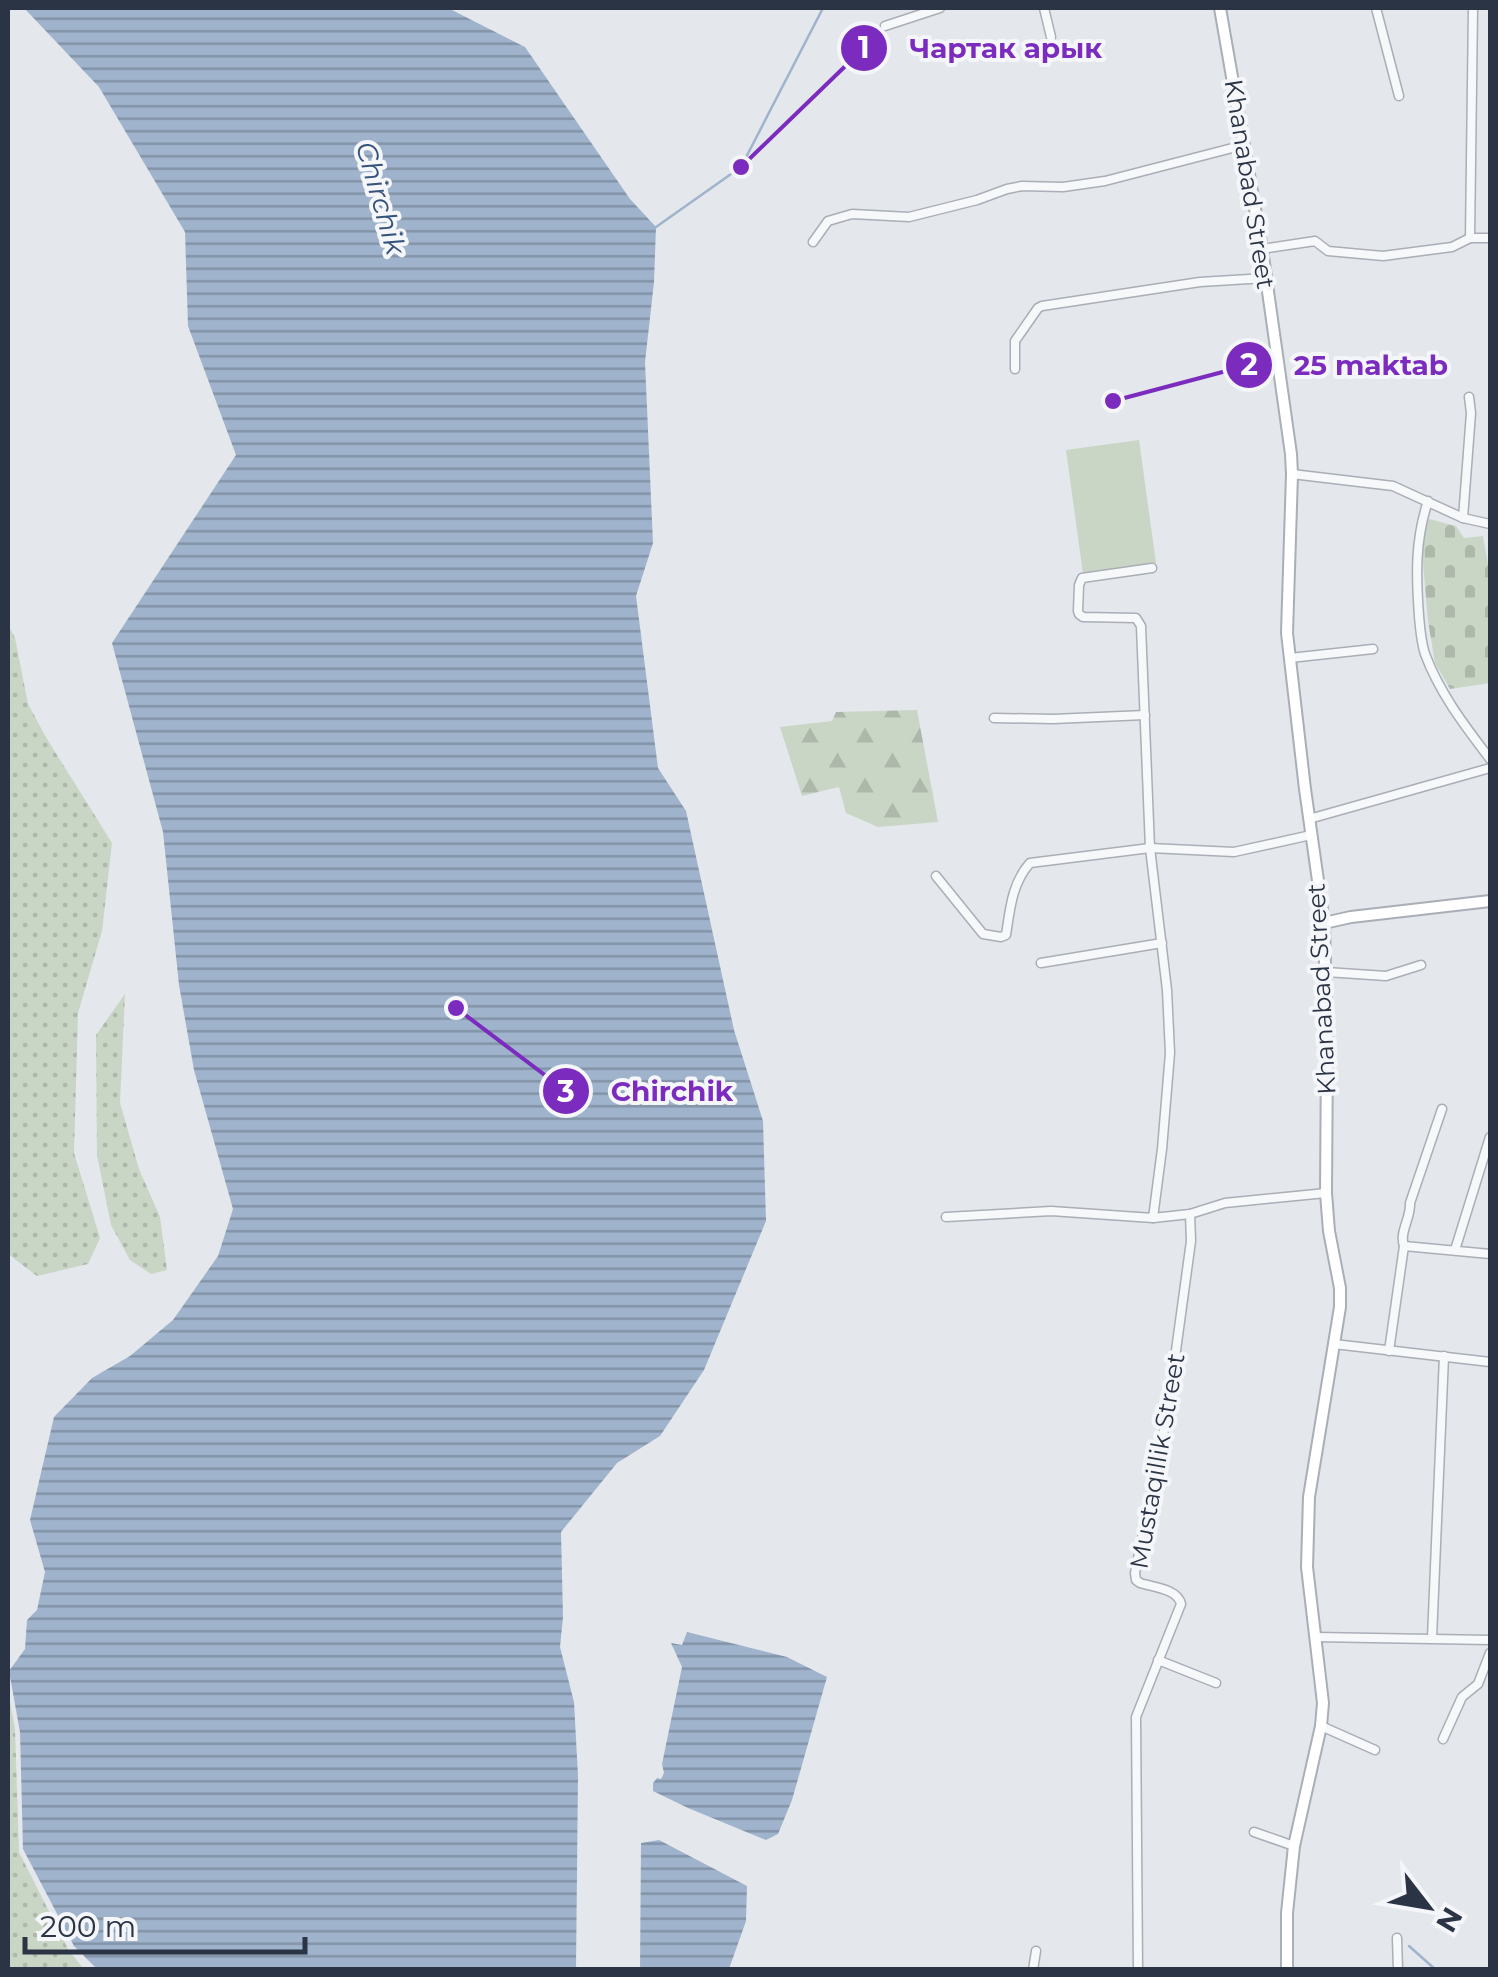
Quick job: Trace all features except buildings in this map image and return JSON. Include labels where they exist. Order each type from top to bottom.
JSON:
[{"type":"main road","name":"Khanabad Street","points":[[1220,8],[1262,249],[1292,474],[1287,634],[1324,923],[1326,1193],[1340,1288],[1306,1530],[1307,1568],[1322,1680],[1321,1726],[1294,1846],[1287,1913],[1287,1970]]},
{"type":"main road","points":[[1324,923],[1490,901]]},
{"type":"street","points":[[885,26],[940,8]]},
{"type":"street","points":[[1044,8],[1051,37]]},
{"type":"street","points":[[1376,8],[1399,96]]},
{"type":"street","points":[[1470,238],[1473,8]]},
{"type":"street","points":[[813,242],[828,220],[852,214],[910,216],[1022,186],[1063,188],[1105,181],[1244,145]]},
{"type":"street","points":[[1262,249],[1316,241],[1328,250],[1383,256],[1452,247],[1470,238],[1490,238]]},
{"type":"street","points":[[1015,370],[1014,342],[1042,306],[1200,282],[1266,278]]},
{"type":"street","points":[[1464,518],[1472,413],[1468,397]]},
{"type":"street","points":[[1292,474],[1393,486],[1464,518],[1490,524]]},
{"type":"street","points":[[1428,501],[1420,525],[1416,579],[1424,652],[1454,712],[1490,759]]},
{"type":"street","points":[[1152,568],[1082,578],[1078,611],[1080,616],[1130,617],[1139,621],[1150,848],[1167,990],[1170,1052],[1153,1218]]},
{"type":"street","points":[[1290,658],[1372,649]]},
{"type":"street","points":[[994,718],[1145,715]]},
{"type":"street","points":[[1309,820],[1490,768]]},
{"type":"street","points":[[936,876],[983,934],[1000,938],[1006,935],[1013,890],[1030,863],[1150,848],[1234,852],[1310,835]]},
{"type":"street","points":[[1040,964],[1162,944]]},
{"type":"street","points":[[1326,972],[1386,976],[1421,965]]},
{"type":"street","points":[[1389,1351],[1402,1239],[1410,1203],[1442,1110]]},
{"type":"street","points":[[1456,1250],[1490,1138]]},
{"type":"street","points":[[946,1218],[1052,1211],[1153,1218],[1190,1214],[1225,1202],[1326,1193]]},
{"type":"street","name":"Mustaqillik Street","points":[[1138,1970],[1136,1717],[1181,1600],[1176,1594],[1140,1583],[1135,1573],[1167,1416],[1191,1240],[1190,1214]]},
{"type":"street","points":[[1404,1246],[1490,1254]]},
{"type":"street","points":[[1334,1344],[1490,1362]]},
{"type":"street","points":[[1432,1638],[1444,1356]]},
{"type":"street","points":[[1315,1636],[1490,1640]]},
{"type":"street","points":[[1442,1739],[1462,1697],[1478,1684],[1490,1653]]},
{"type":"street","points":[[1158,1660],[1216,1684]]},
{"type":"street","points":[[1321,1726],[1375,1750]]},
{"type":"street","points":[[1254,1832],[1294,1846]]},
{"type":"street","points":[[1397,1938],[1398,1970]]},
{"type":"street","points":[[1034,1970],[1036,1951]]},
{"type":"green space","points":[[1139,440],[1156,563],[1083,574],[1066,450]]},
{"type":"green space","points":[[1429,519],[1456,526],[1464,538],[1483,536],[1490,576],[1490,683],[1450,689],[1435,663],[1421,540]]},
{"type":"green space","points":[[8,624],[15,638],[28,704],[112,843],[102,931],[78,1013],[74,1153],[100,1238],[88,1264],[37,1276],[8,1254]]},
{"type":"green space","points":[[917,710],[938,822],[878,827],[846,813],[839,787],[802,796],[780,727],[832,721],[836,712]]},
{"type":"green space","points":[[125,994],[120,1103],[139,1169],[160,1217],[167,1270],[151,1274],[130,1260],[111,1225],[97,1155],[96,1035]]},
{"type":"green space","points":[[8,1690],[15,1729],[19,1852],[69,1951],[84,1969],[8,1969]]},
{"type":"water","name":"Chirchik","points":[[24,8],[452,10],[525,47],[630,199],[656,227],[645,362],[653,543],[636,596],[658,768],[686,811],[734,1030],[763,1121],[766,1221],[704,1370],[660,1436],[617,1463],[561,1532],[560,1647],[574,1702],[578,1776],[576,1969],[97,1969],[74,1946],[23,1849],[20,1732],[9,1671],[25,1649],[27,1620],[37,1610],[45,1572],[30,1520],[54,1417],[92,1378],[130,1356],[173,1320],[218,1256],[233,1209],[194,1070],[179,985],[163,832],[112,643],[236,455],[188,326],[185,232],[99,87]]},
{"type":"water","points":[[687,1632],[787,1657],[827,1677],[792,1800],[778,1834],[766,1840],[653,1791],[653,1783],[664,1773],[662,1764],[682,1667],[671,1643],[682,1645]]},
{"type":"water","points":[[659,1840],[747,1886],[746,1921],[729,1969],[640,1969],[641,1843]]},
{"type":"waterway","points":[[656,227],[741,167],[823,8]]},
{"type":"waterway","points":[[1409,1946],[1436,1970]]},
{"type":"place","name":"Чартак арык","points":[[741,167]]},
{"type":"place","name":"25 maktab","points":[[1113,401]]},
{"type":"place","name":"Chirchik","points":[[456,1008]]}]
